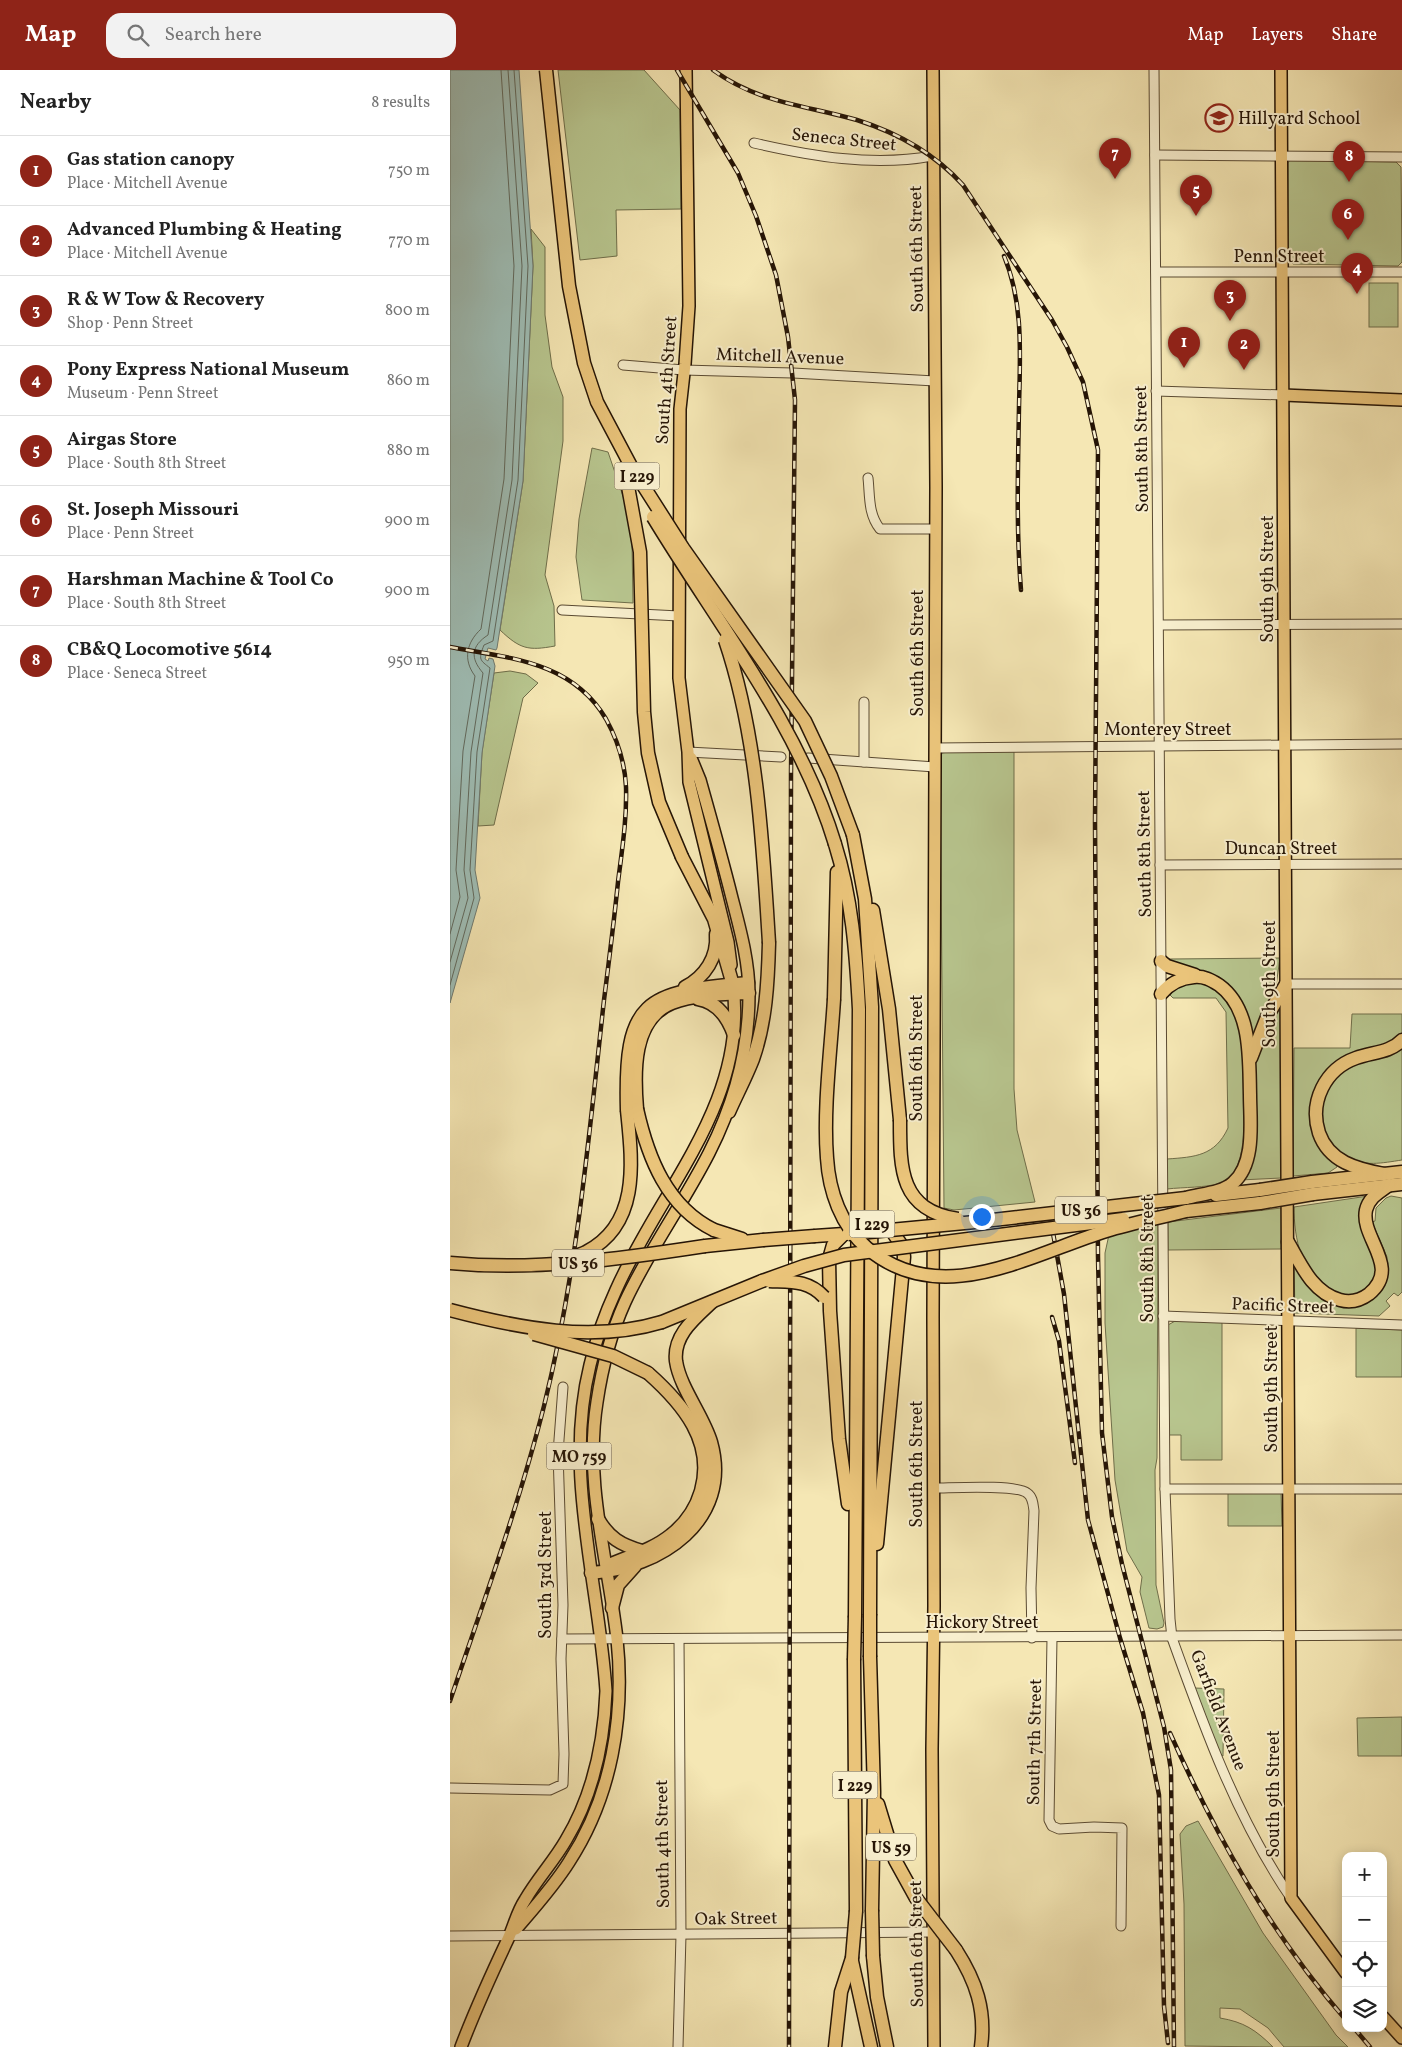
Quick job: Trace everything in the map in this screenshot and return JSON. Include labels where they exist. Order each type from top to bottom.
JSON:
[{"type":"highway","name":"I 229","points":[[546,70],[569,285],[576,327],[596,401],[625,470],[763,692],[808,772],[824,807],[850,903],[856,954],[859,1009],[854,1660],[856,1911],[852,1958],[871,2047]]},
{"type":"highway","name":"I 229","points":[[546,70],[569,286],[584,364],[597,402],[632,468],[706,580],[805,721],[831,776],[854,835],[865,899],[872,1007],[870,1614],[874,1792],[872,1910],[873,1956],[877,1997],[887,2047]]},
{"type":"highway","points":[[625,470],[640,552],[644,712],[648,753],[659,802],[682,857],[714,919],[734,989]]},
{"type":"highway","points":[[706,580],[735,670],[746,716],[765,882],[769,943],[766,994],[760,1033],[753,1059],[728,1112]]},
{"type":"highway","points":[[854,835],[870,895],[885,981],[898,1080],[900,1147],[907,1186],[915,1200],[926,1210],[938,1216],[975,1222]]},
{"type":"highway","points":[[835,844],[838,913],[826,1157],[834,1200],[848,1227],[860,1242],[890,1265],[910,1273],[938,1277],[972,1275],[992,1271],[1107,1231],[1186,1211]]},
{"type":"highway","points":[[714,919],[717,941],[713,957],[706,970],[695,982],[654,1002],[635,1024],[627,1059],[632,1109],[648,1149],[672,1197],[695,1220],[714,1230],[735,1238],[758,1240]]},
{"type":"highway","points":[[1161,961],[1176,969],[1212,980],[1225,990],[1240,1011],[1246,1031],[1249,1067],[1250,1139],[1241,1172],[1232,1184],[1225,1188],[1186,1198]]},
{"type":"highway","points":[[1161,994],[1176,981],[1202,977]]},
{"type":"highway","points":[[1249,1067],[1260,1030],[1286,984]]},
{"type":"highway","points":[[673,993],[700,987],[749,988]]},
{"type":"highway","points":[[539,1266],[586,1252],[611,1230],[621,1215],[632,1182],[632,1109],[638,1049],[645,1029],[657,1013],[671,1003],[734,989]]},
{"type":"highway","points":[[691,998],[705,1000],[719,1009],[729,1022],[734,1035]]},
{"type":"highway","points":[[1393,1178],[1357,1169],[1338,1159],[1329,1151],[1319,1133],[1316,1114],[1323,1086],[1334,1070],[1356,1058],[1389,1049],[1402,1040]]},
{"type":"highway","points":[[1288,1242],[1310,1279],[1319,1290],[1346,1301],[1365,1296],[1380,1281],[1383,1268],[1382,1253],[1366,1222],[1367,1208],[1373,1197],[1393,1178]]},
{"type":"highway","name":"US 36","points":[[450,1310],[502,1324],[592,1333],[645,1327],[662,1322],[762,1281],[829,1259],[978,1237],[1186,1211],[1260,1196],[1393,1178]]},
{"type":"highway","name":"US 36","points":[[450,1263],[489,1267],[539,1266],[654,1254],[758,1240],[975,1222],[1186,1198],[1260,1196]]},
{"type":"highway","points":[[871,1576],[879,1536],[904,1247],[891,1230]]},
{"type":"highway","points":[[844,1234],[833,1245],[829,1259],[827,1295],[830,1311],[839,1438],[855,1563]]},
{"type":"highway","points":[[762,1281],[797,1281],[815,1287],[827,1295]]},
{"type":"highway","points":[[612,1608],[618,1585],[627,1572],[636,1565],[670,1548],[688,1534],[700,1519],[710,1498],[715,1458],[711,1440],[676,1360],[679,1339],[684,1330],[712,1302]]},
{"type":"highway","points":[[502,1324],[613,1356],[648,1373],[678,1402],[693,1423],[702,1446],[705,1464],[704,1481],[698,1503],[686,1520],[672,1534],[605,1569]]},
{"type":"highway","points":[[598,1519],[606,1533],[615,1541],[642,1551]]},
{"type":"highway","points":[[591,1573],[636,1565]]},
{"type":"highway","name":"US 59","points":[[874,1792],[895,1860],[916,1898],[969,1970],[980,1996],[983,2028],[981,2047]]},
{"type":"highway","points":[[835,2047],[841,1992],[852,1958]]},
{"type":"main road","name":"South 4th Street","points":[[686,70],[688,306],[680,409],[679,616],[681,704],[688,752]]},
{"type":"main road","name":"South 6th Street","points":[[933,70],[932,156],[935,381],[934,2047]]},
{"type":"main road","name":"South 9th Street","points":[[1281,70],[1291,1898]]},
{"type":"main road","points":[[1283,395],[1402,400]]},
{"type":"main road","points":[[688,752],[700,780],[742,936],[749,988],[747,1029],[741,1064],[728,1112]]},
{"type":"main road","points":[[688,752],[689,782],[728,942],[734,989]]},
{"type":"main road","name":"MO 759","points":[[461,2047],[482,1991],[524,1901],[566,1840],[592,1782],[605,1720],[606,1691],[601,1638],[582,1503],[579,1462],[584,1398],[590,1364],[616,1289],[703,1135],[713,1113],[724,1082],[734,1035],[734,989]]},
{"type":"main road","name":"MO 759","points":[[509,1936],[569,1862],[586,1833],[609,1771],[616,1734],[619,1695],[616,1638],[598,1519],[593,1468],[593,1437],[601,1376],[611,1340],[624,1305],[639,1274],[708,1154],[728,1112]]},
{"type":"main road","name":"Garfield Avenue","points":[[1291,1898],[1342,1968]]},
{"type":"main road","points":[[1387,2021],[1402,2038]]},
{"type":"street","name":"South 8th Street","points":[[1154,70],[1165,1489],[1166,1561],[1172,1638]]},
{"type":"street","name":"Seneca Street","points":[[754,143],[807,155],[894,161],[932,156]]},
{"type":"street","points":[[1155,155],[1402,158]]},
{"type":"street","name":"Penn Street","points":[[1156,272],[1402,272]]},
{"type":"street","name":"Mitchell Avenue","points":[[623,365],[684,370],[793,373],[935,381]]},
{"type":"street","points":[[1156,391],[1283,395]]},
{"type":"street","points":[[868,478],[869,506],[875,523],[880,530],[935,529]]},
{"type":"street","points":[[562,610],[679,616]]},
{"type":"street","points":[[1159,625],[1402,624]]},
{"type":"street","points":[[864,702],[864,762]]},
{"type":"street","name":"Monterey Street","points":[[935,748],[1402,744]]},
{"type":"street","points":[[688,752],[781,757]]},
{"type":"street","points":[[808,758],[935,767]]},
{"type":"street","name":"Duncan Street","points":[[1160,865],[1402,864]]},
{"type":"street","points":[[1286,984],[1402,984]]},
{"type":"street","name":"Pacific Street","points":[[1164,1316],[1402,1325]]},
{"type":"street","name":"South 3rd Street","points":[[450,1788],[550,1790],[563,1784],[561,1695],[563,1605],[558,1453],[563,1386]]},
{"type":"street","points":[[934,1488],[1018,1490],[1028,1493],[1032,1498],[1034,1510],[1031,1588],[1032,1638]]},
{"type":"street","points":[[1165,1489],[1402,1488]]},
{"type":"street","name":"Hickory Street","points":[[562,1639],[1172,1638],[1402,1635]]},
{"type":"street","name":"South 7th Street","points":[[1052,1638],[1049,1820],[1052,1826],[1059,1829],[1094,1826],[1122,1828],[1122,1926]]},
{"type":"street","name":"Garfield Avenue","points":[[1172,1638],[1212,1746],[1240,1808],[1276,1876],[1291,1898]]},
{"type":"street","name":"South 4th Street","points":[[678,2047],[681,1935],[679,1640]]},
{"type":"street","name":"Oak Street","points":[[450,1936],[933,1932]]},
{"type":"green space","points":[[558,70],[644,70],[680,110],[681,209],[616,210],[617,256],[580,260]]},
{"type":"green space","points":[[1290,160],[1396,162],[1401,167],[1402,262],[1398,266],[1293,264],[1288,259],[1288,163]]},
{"type":"green space","points":[[531,229],[545,247],[545,315],[552,367],[563,397],[563,441],[545,575],[554,606],[555,646],[538,648],[519,645],[500,630],[523,481],[533,266]]},
{"type":"green space","points":[[1369,283],[1398,283],[1398,327],[1369,327]]},
{"type":"green space","points":[[592,448],[608,452],[626,505],[632,545],[633,603],[582,600],[576,557],[579,519]]},
{"type":"green space","points":[[510,671],[526,674],[538,683],[523,698],[494,825],[478,826],[482,752],[494,673]]},
{"type":"green space","points":[[1014,751],[1014,1089],[1017,1130],[1035,1202],[954,1210],[944,1208],[940,759],[942,753],[948,752]]},
{"type":"green space","points":[[1280,958],[1276,986],[1250,1045],[1238,998],[1169,959]]},
{"type":"green space","points":[[1205,982],[1220,991],[1227,998],[1242,1035],[1245,1066],[1243,1074],[1244,1134],[1242,1151],[1238,1165],[1231,1176],[1221,1183],[1201,1187],[1167,1189],[1167,1159],[1195,1156],[1210,1150],[1223,1137],[1228,1128],[1226,1012],[1216,998],[1173,998],[1170,995],[1179,984]]},
{"type":"green space","points":[[1280,1006],[1281,1178],[1240,1180],[1253,1070],[1259,1040]]},
{"type":"green space","points":[[1352,1014],[1402,1014],[1402,1035],[1396,1041],[1351,1055],[1314,1100],[1337,1167],[1328,1173],[1293,1176],[1294,1048],[1350,1048]]},
{"type":"green space","points":[[1402,1044],[1402,1160],[1366,1163],[1346,1157],[1334,1149],[1322,1126],[1324,1100],[1328,1087],[1336,1076],[1351,1063]]},
{"type":"green space","points":[[1368,1196],[1364,1205],[1380,1261],[1372,1286],[1357,1295],[1343,1295],[1321,1284],[1306,1266],[1298,1243],[1294,1207]]},
{"type":"green space","points":[[1391,1196],[1402,1198],[1402,1292],[1398,1296],[1394,1293],[1386,1301],[1390,1306],[1379,1316],[1295,1313],[1294,1265],[1347,1304],[1385,1281],[1387,1257],[1372,1222],[1375,1221],[1376,1208],[1386,1198]]},
{"type":"green space","points":[[1281,1208],[1281,1249],[1168,1250],[1168,1222]]},
{"type":"green space","points":[[1158,1223],[1157,1458],[1155,1470],[1156,1585],[1164,1623],[1163,1627],[1157,1629],[1149,1628],[1140,1592],[1142,1577],[1127,1551],[1115,1480],[1105,1323],[1105,1253],[1110,1230]]},
{"type":"green space","points":[[1177,1320],[1222,1322],[1222,1460],[1181,1460],[1181,1435],[1168,1435],[1168,1325]]},
{"type":"green space","points":[[1356,1328],[1402,1330],[1402,1377],[1356,1377]]},
{"type":"green space","points":[[1228,1492],[1281,1493],[1282,1526],[1228,1526]]},
{"type":"green space","points":[[1194,1688],[1224,1689],[1223,1756],[1220,1754]]},
{"type":"green space","points":[[1402,1717],[1402,1756],[1358,1756],[1357,1718]]},
{"type":"green space","points":[[1198,1821],[1263,1933],[1336,2035],[1348,2047],[1284,2047],[1268,2028],[1240,2009],[1220,2008],[1220,2018],[1249,2028],[1273,2047],[1185,2046],[1184,1904],[1180,1834],[1186,1826]]},
{"type":"water","points":[[450,70],[519,70],[533,266],[523,481],[497,648],[496,650],[488,648],[485,659],[488,661],[489,658],[493,659],[495,666],[482,753],[475,870],[480,898],[450,1003]]},
{"type":"railway","points":[[677,70],[738,173],[756,216],[776,275],[788,337],[795,400],[791,772],[789,2047]]},
{"type":"railway","points":[[713,70],[747,90],[782,102],[857,120],[887,131],[914,145],[940,163],[963,185],[1052,320],[1083,382],[1098,450],[1095,822],[1098,1257],[1102,1433],[1112,1517],[1122,1564],[1164,1727],[1171,1770],[1174,2047]]},
{"type":"railway","points":[[1004,256],[1015,293],[1019,330],[1018,544],[1021,590]]},
{"type":"railway","points":[[450,647],[516,659],[537,665],[576,685],[592,700],[606,719],[614,735],[624,769],[626,787],[623,846],[581,1204],[565,1305],[544,1406],[534,1443],[500,1554],[450,1701]]},
{"type":"railway","points":[[1053,1233],[1064,1294],[1088,1520],[1120,1638],[1143,1713],[1159,1795],[1164,2006],[1168,2043]]},
{"type":"railway","points":[[1052,1317],[1059,1341],[1075,1463]]},
{"type":"railway","points":[[1170,1733],[1206,1809],[1247,1883],[1293,1953],[1342,2015]]},
{"type":"railway","points":[[1357,2032],[1370,2047]]},
{"type":"place","name":"Hillyard School","points":[[1219,118]]},
{"type":"place","name":"Harshman Machine & Tool Co","points":[[1115,179]]},
{"type":"place","name":"CB&Q Locomotive 5614","points":[[1349,182]]},
{"type":"place","name":"Airgas Store","points":[[1196,216]]},
{"type":"place","name":"St. Joseph Missouri","points":[[1348,240]]},
{"type":"place","name":"Pony Express National Museum","points":[[1357,294]]},
{"type":"place","name":"R & W Tow & Recovery","points":[[1230,321]]},
{"type":"place","name":"Gas station canopy","points":[[1184,368]]},
{"type":"place","name":"Advanced Plumbing & Heating","points":[[1244,370]]}]
